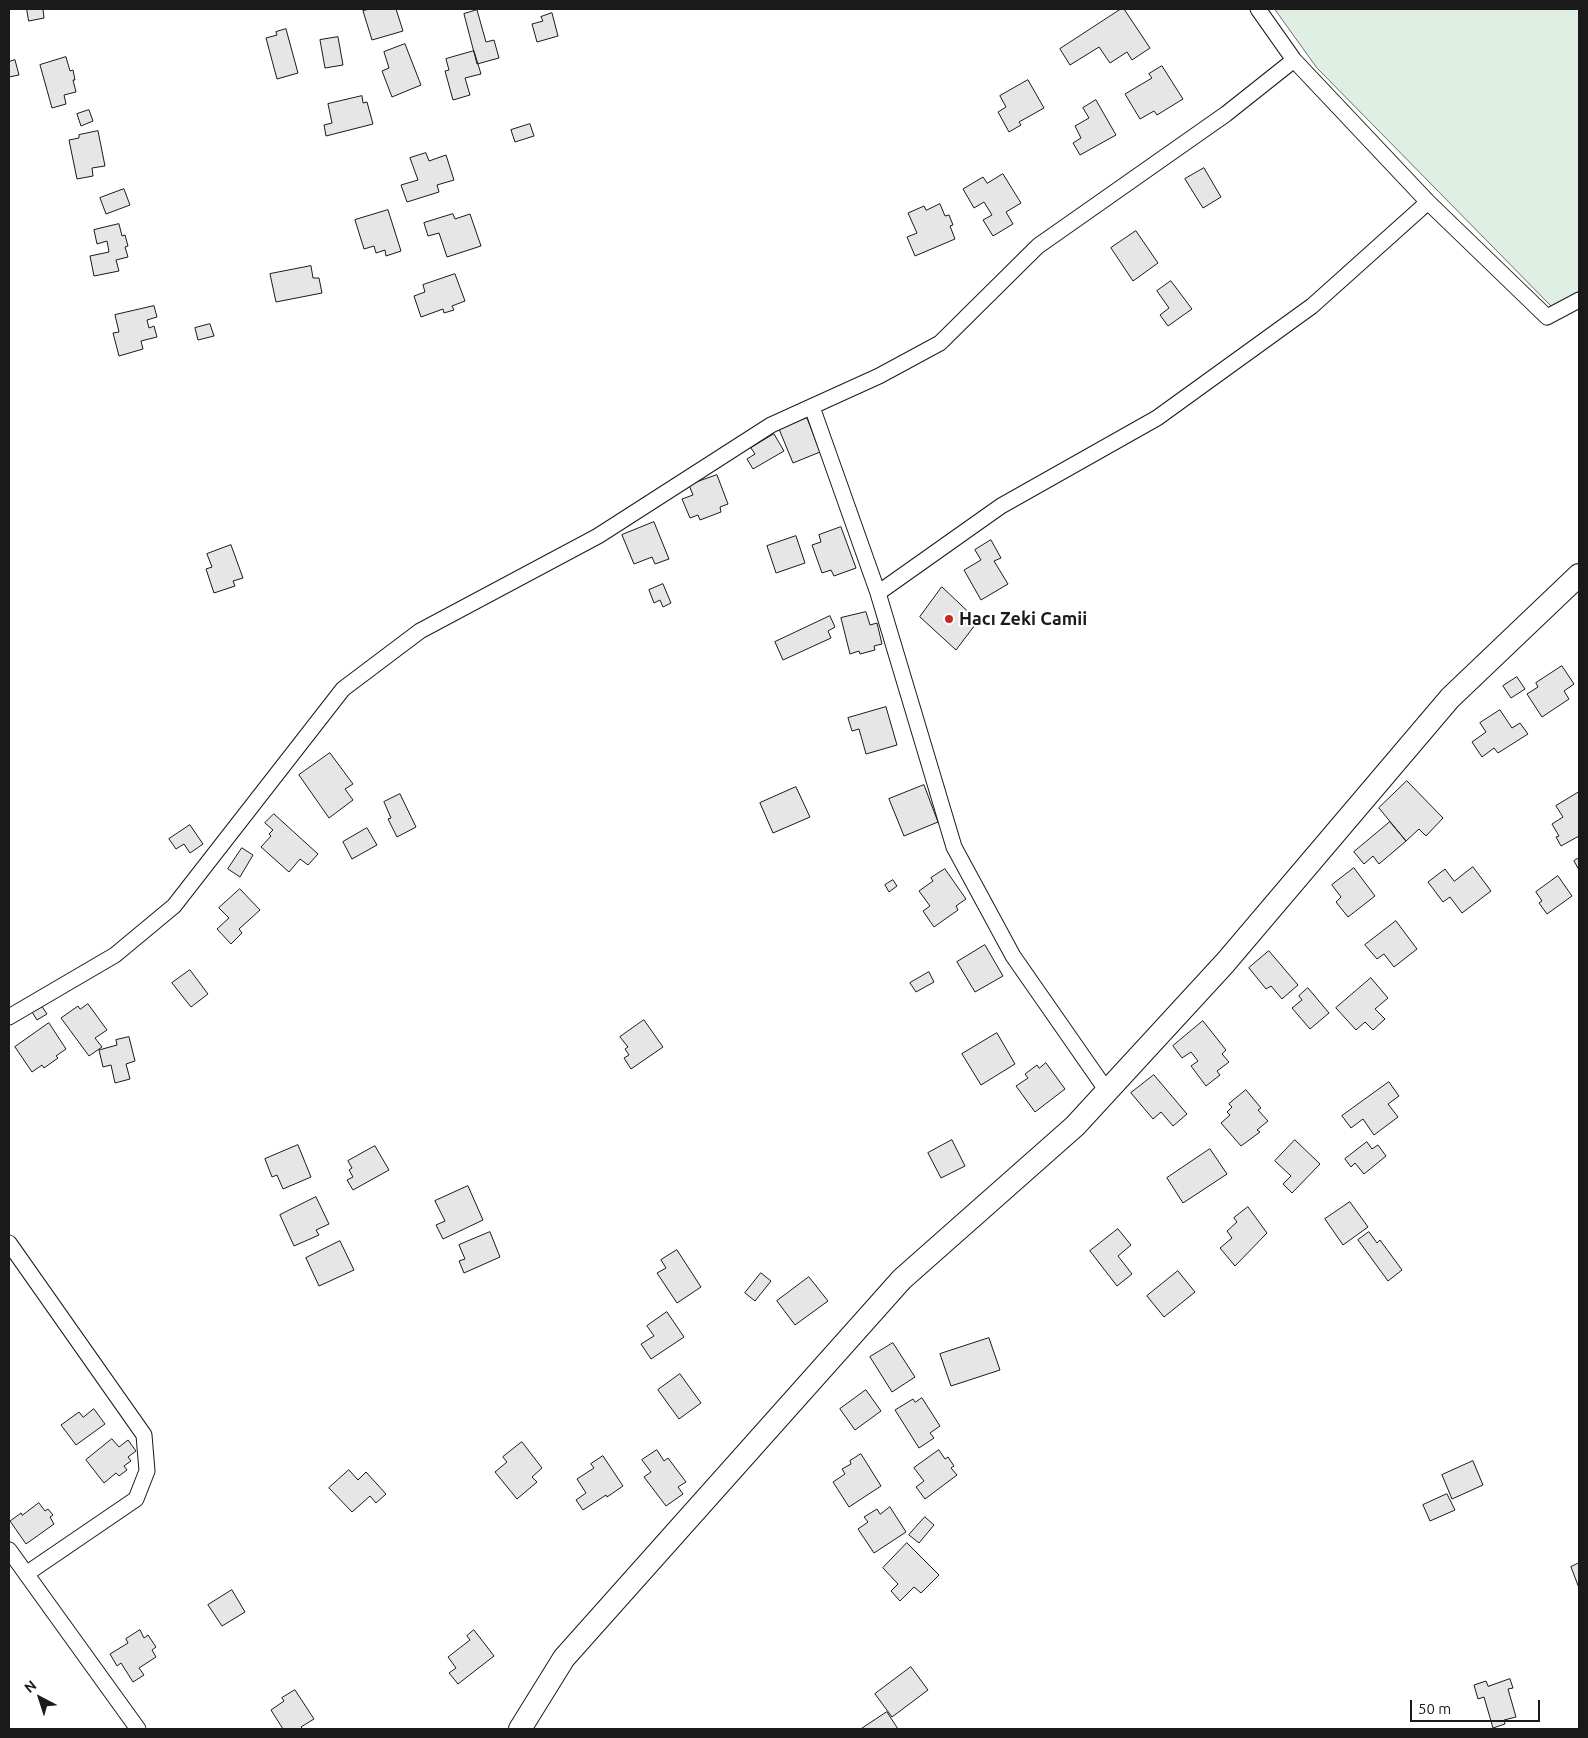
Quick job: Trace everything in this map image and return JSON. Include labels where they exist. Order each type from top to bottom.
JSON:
[{"type":"street","points":[[1258,9],[1294,60],[1428,202],[1547,317],[1579,300]]},
{"type":"street","points":[[9,1018],[114,955],[174,906],[343,689],[420,631],[598,536],[771,425],[879,376],[940,343],[1038,246],[1226,114],[1294,60]]},
{"type":"street","points":[[878,593],[1001,506],[1157,418],[1312,306],[1428,202]]},
{"type":"street","points":[[812,407],[878,593],[954,847],[1013,956],[1107,1091]]},
{"type":"street","points":[[520,1729],[564,1658],[902,1279],[1075,1126],[1225,963],[1450,698],[1579,574]]},
{"type":"street","points":[[9,1243],[144,1435],[147,1471],[136,1499],[26,1574]]},
{"type":"street","points":[[9,1550],[138,1729]]},
{"type":"green space","points":[[1275,9],[1579,9],[1579,291],[1552,307],[1317,68]]},
{"type":"building","points":[[27,9],[43,9],[44,18],[29,21]]},
{"type":"building","points":[[370,9],[396,9],[403,31],[372,40],[363,11]]},
{"type":"building","points":[[1121,9],[1124,9],[1150,48],[1132,60],[1127,52],[1110,63],[1099,47],[1070,65],[1060,49]]},
{"type":"building","points":[[477,10],[486,42],[494,40],[499,58],[477,64],[464,14]]},
{"type":"building","points":[[552,13],[558,36],[537,42],[532,24],[543,21],[541,17]]},
{"type":"building","points":[[286,29],[298,73],[277,79],[266,38],[277,35],[276,32]]},
{"type":"building","points":[[338,37],[343,65],[325,68],[320,40]]},
{"type":"building","points":[[405,44],[421,85],[392,97],[382,71],[389,68],[384,52]]},
{"type":"building","points":[[474,51],[481,74],[465,78],[470,95],[453,100],[445,71],[449,70],[446,59]]},
{"type":"building","points":[[66,57],[70,71],[73,70],[76,92],[64,95],[66,104],[52,108],[40,65]]},
{"type":"building","points":[[15,60],[19,75],[9,77],[9,62]]},
{"type":"building","points":[[1162,66],[1183,99],[1157,115],[1154,111],[1140,119],[1125,94],[1152,78],[1149,74]]},
{"type":"building","points":[[1028,80],[1044,108],[1019,122],[1021,125],[1009,132],[998,112],[1006,107],[1000,96]]},
{"type":"building","points":[[362,96],[363,103],[367,102],[373,124],[326,136],[324,125],[332,123],[328,104]]},
{"type":"building","points":[[1096,100],[1116,135],[1080,155],[1073,143],[1081,138],[1075,126],[1089,118],[1083,108]]},
{"type":"building","points":[[89,110],[93,121],[81,126],[77,114]]},
{"type":"building","points":[[530,124],[534,136],[515,142],[511,130]]},
{"type":"building","points":[[98,131],[105,166],[92,168],[93,176],[77,179],[69,140],[79,138],[79,135]]},
{"type":"building","points":[[426,153],[429,161],[446,155],[454,180],[437,185],[439,192],[407,202],[401,185],[418,180],[410,158]]},
{"type":"building","points":[[1204,168],[1221,197],[1203,208],[1185,179]]},
{"type":"building","points":[[1003,174],[1021,203],[1006,212],[1013,224],[993,236],[983,220],[992,215],[984,202],[974,208],[963,189],[983,177],[987,183]]},
{"type":"building","points":[[124,189],[130,205],[106,214],[100,198]]},
{"type":"building","points":[[940,204],[945,216],[949,215],[953,225],[950,226],[955,239],[915,256],[907,237],[917,233],[908,213],[924,206],[926,210]]},
{"type":"building","points":[[388,210],[401,251],[386,256],[385,250],[376,253],[374,246],[364,249],[355,220]]},
{"type":"building","points":[[453,214],[455,219],[470,214],[481,246],[447,257],[439,233],[428,236],[424,223]]},
{"type":"building","points":[[119,224],[122,236],[125,235],[128,246],[125,247],[128,257],[116,260],[119,271],[94,276],[90,256],[109,252],[107,241],[97,244],[94,230]]},
{"type":"building","points":[[1136,231],[1158,263],[1133,281],[1111,248]]},
{"type":"building","points":[[311,266],[313,278],[319,278],[322,293],[276,302],[270,274]]},
{"type":"building","points":[[455,274],[465,301],[452,306],[454,310],[444,313],[443,309],[421,317],[414,296],[425,292],[423,285]]},
{"type":"building","points":[[1171,281],[1192,309],[1168,326],[1160,315],[1169,308],[1157,291]]},
{"type":"building","points":[[154,306],[157,317],[147,320],[149,328],[154,326],[157,337],[141,341],[143,349],[119,356],[113,333],[119,332],[115,315]]},
{"type":"building","points":[[210,324],[214,336],[198,340],[195,328]]},
{"type":"building","points":[[807,418],[820,452],[793,463],[779,429]]},
{"type":"building","points":[[774,434],[784,451],[753,469],[747,459],[755,454],[751,448]]},
{"type":"building","points":[[717,475],[728,504],[720,507],[721,512],[700,520],[698,515],[690,518],[682,499],[693,495],[689,485]]},
{"type":"building","points":[[654,522],[669,559],[655,564],[652,557],[634,564],[622,535]]},
{"type":"building","points":[[841,527],[856,568],[834,576],[831,570],[822,573],[812,545],[821,542],[819,535]]},
{"type":"building","points":[[796,536],[805,563],[776,573],[767,546]]},
{"type":"building","points":[[991,540],[1001,558],[994,561],[1008,584],[981,600],[964,570],[981,560],[975,550]]},
{"type":"building","points":[[231,545],[243,578],[233,581],[235,586],[214,593],[206,569],[212,567],[207,554]]},
{"type":"building","points":[[663,584],[671,603],[663,607],[660,600],[654,603],[649,590]]},
{"type":"building","name":"Hacı Zeki Camii","points":[[942,587],[978,621],[956,650],[920,617]]},
{"type":"building","points":[[866,612],[870,625],[877,623],[882,644],[874,646],[875,650],[860,654],[859,651],[850,654],[841,618]]},
{"type":"building","points":[[830,616],[835,627],[828,631],[831,638],[783,660],[775,642]]},
{"type":"building","points":[[1562,666],[1574,684],[1564,691],[1569,699],[1542,717],[1527,694],[1538,687],[1536,683]]},
{"type":"building","points":[[1517,677],[1525,689],[1511,698],[1503,686]]},
{"type":"building","points":[[886,707],[897,745],[866,754],[859,729],[852,731],[848,718]]},
{"type":"building","points":[[1500,710],[1512,728],[1520,723],[1528,734],[1498,753],[1494,748],[1482,757],[1472,742],[1486,732],[1480,723]]},
{"type":"building","points":[[330,753],[353,784],[345,789],[353,800],[329,818],[299,775]]},
{"type":"building","points":[[1407,781],[1443,818],[1426,836],[1419,829],[1406,841],[1379,808]]},
{"type":"building","points":[[924,785],[938,822],[904,836],[889,799]]},
{"type":"building","points":[[796,787],[810,817],[773,833],[760,803]]},
{"type":"building","points":[[1579,792],[1579,836],[1561,846],[1556,837],[1559,836],[1552,824],[1563,817],[1556,806]]},
{"type":"building","points":[[400,794],[416,827],[397,837],[388,819],[391,818],[384,802]]},
{"type":"building","points":[[274,814],[318,854],[308,865],[300,859],[289,872],[261,847],[271,836],[269,834],[273,830],[265,823]]},
{"type":"building","points":[[1390,822],[1406,841],[1379,864],[1373,856],[1364,864],[1354,852]]},
{"type":"building","points":[[190,825],[203,844],[190,853],[184,844],[176,849],[169,839]]},
{"type":"building","points":[[367,828],[377,845],[352,859],[343,842]]},
{"type":"building","points":[[242,848],[253,855],[240,877],[228,869]]},
{"type":"building","points":[[1579,858],[1579,870],[1574,861]]},
{"type":"building","points":[[1473,867],[1491,891],[1462,913],[1450,897],[1443,902],[1428,882],[1445,869],[1454,881]]},
{"type":"building","points":[[1354,868],[1375,896],[1348,917],[1336,902],[1341,897],[1332,885]]},
{"type":"building","points":[[945,869],[966,899],[956,906],[958,910],[934,927],[923,911],[930,906],[919,891],[933,881],[931,878]]},
{"type":"building","points":[[1558,876],[1572,896],[1547,914],[1539,903],[1542,901],[1536,892]]},
{"type":"building","points":[[893,880],[897,886],[889,892],[885,885]]},
{"type":"building","points":[[240,889],[260,910],[239,929],[242,933],[231,944],[217,929],[229,918],[219,908]]},
{"type":"building","points":[[1396,921],[1417,949],[1394,967],[1384,954],[1377,959],[1365,945]]},
{"type":"building","points":[[985,945],[1003,976],[975,992],[957,962]]},
{"type":"building","points":[[1269,951],[1298,985],[1282,999],[1271,986],[1266,989],[1249,968]]},
{"type":"building","points":[[190,970],[208,994],[191,1007],[172,983]]},
{"type":"building","points":[[929,972],[934,982],[916,992],[910,983]]},
{"type":"building","points":[[1371,978],[1388,998],[1375,1009],[1385,1019],[1373,1030],[1365,1022],[1356,1030],[1336,1008]]},
{"type":"building","points":[[1308,988],[1329,1013],[1310,1029],[1292,1008],[1302,1000],[1299,996]]},
{"type":"building","points":[[88,1004],[107,1030],[95,1038],[102,1047],[89,1056],[61,1018],[78,1006],[80,1009]]},
{"type":"building","points":[[41,1005],[47,1014],[37,1020],[32,1012]]},
{"type":"building","points":[[644,1020],[663,1047],[631,1069],[624,1058],[629,1055],[625,1049],[628,1047],[620,1037]]},
{"type":"building","points":[[1203,1021],[1226,1050],[1222,1054],[1229,1062],[1217,1071],[1220,1075],[1206,1086],[1191,1066],[1198,1061],[1191,1052],[1182,1058],[1173,1046]]},
{"type":"building","points":[[49,1023],[66,1049],[56,1056],[58,1058],[44,1068],[42,1065],[32,1072],[15,1047]]},
{"type":"building","points":[[997,1033],[1015,1064],[981,1085],[962,1054]]},
{"type":"building","points":[[129,1037],[135,1061],[126,1064],[130,1079],[115,1083],[111,1065],[103,1067],[99,1050],[117,1045],[116,1040]]},
{"type":"building","points":[[1046,1063],[1065,1089],[1035,1112],[1016,1086],[1028,1078],[1025,1074],[1037,1065],[1039,1068]]},
{"type":"building","points":[[1154,1075],[1187,1114],[1173,1126],[1161,1112],[1153,1119],[1131,1093]]},
{"type":"building","points":[[1389,1082],[1399,1096],[1388,1104],[1398,1117],[1374,1135],[1363,1119],[1351,1128],[1342,1116]]},
{"type":"building","points":[[1246,1090],[1261,1108],[1258,1110],[1268,1121],[1257,1130],[1260,1132],[1241,1146],[1221,1123],[1230,1115],[1227,1112],[1232,1107],[1229,1104]]},
{"type":"building","points":[[952,1140],[965,1166],[941,1178],[928,1153]]},
{"type":"building","points":[[1295,1140],[1320,1164],[1292,1193],[1283,1184],[1291,1176],[1275,1161]]},
{"type":"building","points":[[1367,1142],[1372,1149],[1378,1145],[1386,1156],[1364,1174],[1355,1163],[1351,1167],[1345,1159]]},
{"type":"building","points":[[298,1145],[311,1177],[283,1189],[277,1175],[272,1177],[265,1159]]},
{"type":"building","points":[[375,1146],[389,1170],[353,1190],[347,1180],[353,1177],[349,1170],[352,1168],[348,1161]]},
{"type":"building","points":[[1210,1149],[1227,1174],[1183,1203],[1167,1178]]},
{"type":"building","points":[[468,1186],[483,1220],[443,1239],[436,1225],[445,1221],[435,1201]]},
{"type":"building","points":[[316,1197],[329,1224],[316,1230],[319,1235],[294,1246],[280,1215]]},
{"type":"building","points":[[1350,1202],[1368,1227],[1343,1245],[1325,1219]]},
{"type":"building","points":[[1248,1207],[1267,1233],[1235,1266],[1220,1248],[1232,1238],[1227,1231],[1237,1222],[1234,1218]]},
{"type":"building","points":[[1118,1229],[1131,1245],[1118,1256],[1132,1274],[1117,1286],[1090,1251]]},
{"type":"building","points":[[490,1232],[500,1257],[464,1273],[459,1261],[465,1259],[459,1245]]},
{"type":"building","points":[[1369,1232],[1377,1243],[1380,1240],[1402,1270],[1388,1281],[1358,1240]]},
{"type":"building","points":[[340,1241],[354,1270],[319,1286],[306,1258]]},
{"type":"building","points":[[677,1250],[701,1287],[677,1303],[657,1273],[666,1268],[661,1260]]},
{"type":"building","points":[[1178,1271],[1195,1292],[1164,1317],[1147,1296]]},
{"type":"building","points":[[761,1273],[771,1281],[755,1301],[745,1293]]},
{"type":"building","points":[[809,1277],[828,1301],[795,1325],[777,1301]]},
{"type":"building","points":[[667,1312],[684,1337],[651,1359],[641,1344],[654,1336],[647,1326]]},
{"type":"building","points":[[989,1338],[1000,1370],[951,1386],[940,1354]]},
{"type":"building","points":[[893,1343],[915,1377],[892,1392],[870,1357]]},
{"type":"building","points":[[680,1374],[701,1403],[679,1419],[658,1390]]},
{"type":"building","points":[[866,1390],[881,1411],[855,1430],[840,1409]]},
{"type":"building","points":[[922,1398],[940,1426],[930,1433],[934,1438],[919,1448],[895,1410],[913,1399],[915,1402]]},
{"type":"building","points":[[94,1409],[105,1424],[76,1445],[61,1425],[79,1412],[83,1417]]},
{"type":"building","points":[[112,1439],[119,1447],[128,1440],[136,1451],[128,1457],[131,1461],[124,1466],[127,1470],[119,1476],[116,1473],[104,1483],[86,1460]]},
{"type":"building","points":[[522,1442],[542,1468],[532,1477],[537,1482],[517,1499],[495,1472],[507,1462],[503,1457]]},
{"type":"building","points":[[657,1450],[664,1461],[668,1458],[686,1482],[678,1487],[683,1494],[666,1506],[644,1477],[651,1472],[642,1460]]},
{"type":"building","points":[[939,1450],[945,1459],[948,1457],[954,1466],[951,1468],[957,1475],[925,1499],[916,1487],[924,1481],[914,1468]]},
{"type":"building","points":[[861,1454],[881,1486],[849,1507],[833,1482],[845,1474],[842,1469],[851,1464],[850,1461]]},
{"type":"building","points":[[603,1456],[623,1486],[583,1510],[576,1500],[586,1493],[577,1479],[594,1468],[591,1464]]},
{"type":"building","points":[[1473,1461],[1483,1485],[1452,1499],[1442,1475]]},
{"type":"building","points":[[349,1470],[358,1480],[366,1472],[386,1494],[376,1503],[370,1496],[352,1512],[329,1488]]},
{"type":"building","points":[[1447,1494],[1455,1510],[1430,1521],[1423,1505]]},
{"type":"building","points":[[39,1503],[45,1511],[48,1509],[53,1515],[50,1517],[54,1524],[26,1544],[10,1521]]},
{"type":"building","points":[[890,1507],[906,1532],[874,1553],[858,1529],[868,1522],[864,1517],[877,1509],[880,1514]]},
{"type":"building","points":[[925,1517],[934,1525],[919,1543],[909,1535]]},
{"type":"building","points":[[907,1543],[939,1575],[921,1593],[914,1587],[900,1601],[891,1591],[898,1584],[883,1568]]},
{"type":"building","points":[[1579,1563],[1579,1588],[1571,1567]]},
{"type":"building","points":[[232,1590],[245,1612],[222,1626],[208,1605]]},
{"type":"building","points":[[140,1630],[144,1638],[148,1635],[156,1647],[152,1650],[156,1657],[139,1668],[144,1675],[133,1682],[121,1663],[117,1666],[110,1654],[128,1643],[126,1639]]},
{"type":"building","points":[[474,1630],[494,1656],[458,1684],[449,1673],[456,1668],[448,1657],[470,1640],[467,1636]]},
{"type":"building","points":[[911,1667],[928,1690],[892,1717],[875,1694]]},
{"type":"building","points":[[1510,1679],[1513,1688],[1508,1689],[1516,1717],[1504,1720],[1505,1724],[1493,1728],[1484,1697],[1478,1699],[1474,1685],[1486,1681],[1488,1686]]},
{"type":"building","points":[[295,1690],[314,1719],[301,1727],[303,1729],[283,1729],[271,1710],[284,1701],[282,1698]]},
{"type":"building","points":[[887,1712],[898,1729],[861,1729]]},
{"type":"place","name":"Hacı Zeki Camii","points":[[949,619]]}]
